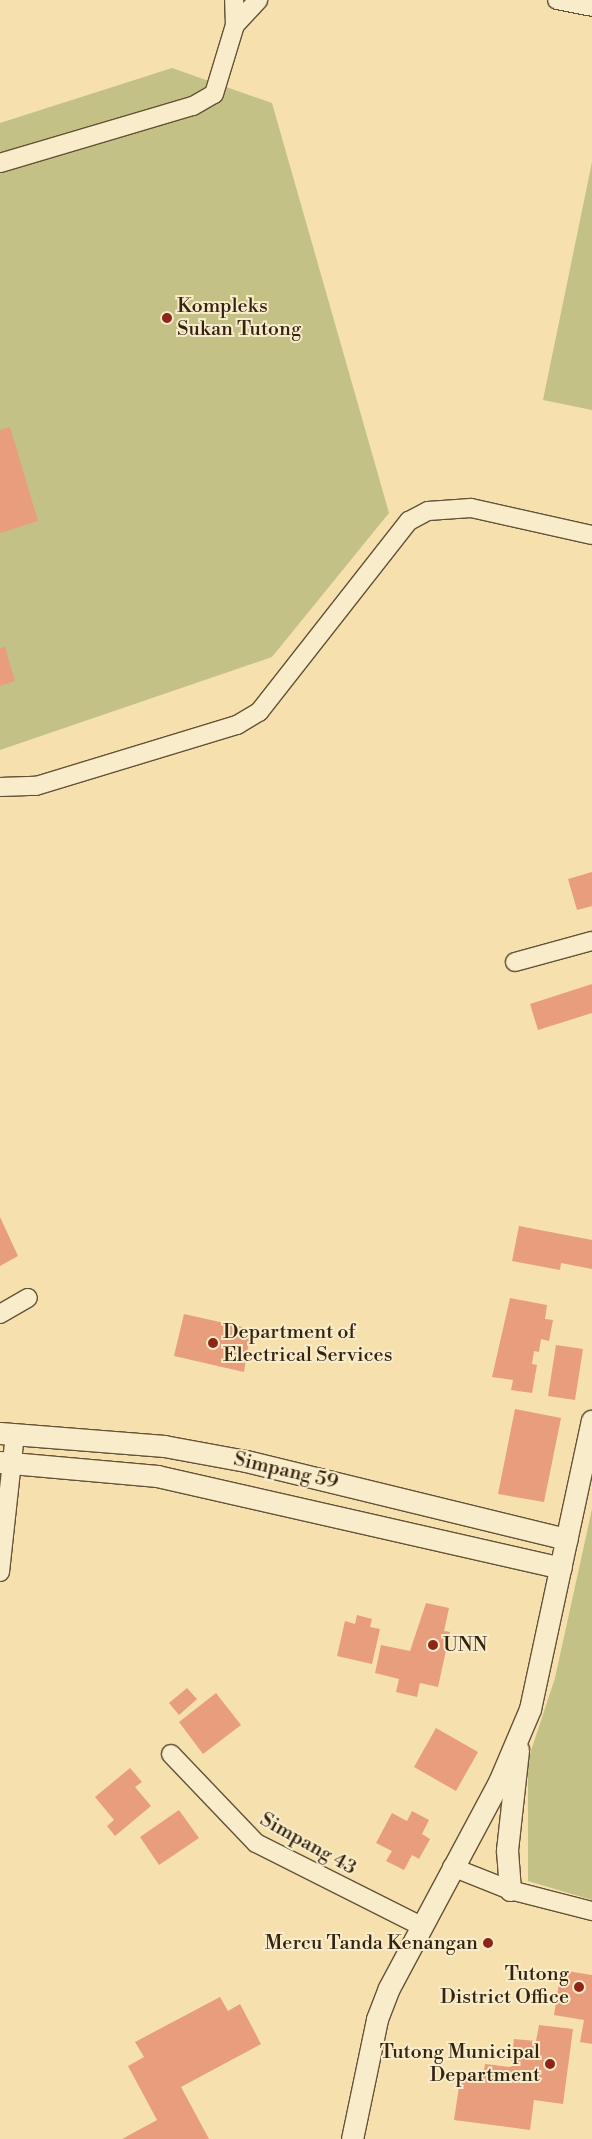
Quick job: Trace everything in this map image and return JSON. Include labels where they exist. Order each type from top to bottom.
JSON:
[{"type":"street","points":[[0,164],[204,101],[219,84],[236,25],[234,0]]},
{"type":"street","points":[[236,25],[258,0]]},
{"type":"street","points":[[557,0],[592,7]]},
{"type":"street","points":[[0,787],[36,786],[237,725],[259,712],[409,521],[428,511],[471,508],[592,535]]},
{"type":"street","points":[[515,962],[592,941]]},
{"type":"street","points":[[0,1314],[28,1298]]},
{"type":"street","points":[[352,2139],[377,2019],[421,1926],[518,1740],[530,1709],[592,1421]]},
{"type":"street","points":[[0,1572],[8,1434]]},
{"type":"street","name":"Simpang 59","points":[[8,1434],[164,1446],[246,1461],[567,1539]]},
{"type":"street","name":"Simpang 59","points":[[6,1462],[157,1476],[561,1568]]},
{"type":"street","points":[[510,1890],[507,1850],[518,1740]]},
{"type":"street","name":"Simpang 43","points":[[171,1754],[256,1843],[421,1926]]},
{"type":"street","points":[[452,1867],[510,1890],[592,1911]]},
{"type":"shaded area","name":"Kompleks Sukan Tutong","points":[[172,68],[272,103],[389,513],[272,657],[0,750],[0,123]]},
{"type":"shaded area","points":[[592,162],[592,410],[543,400]]},
{"type":"shaded area","points":[[592,1509],[592,1900],[528,1881],[528,1760],[555,1678]]},
{"type":"building","points":[[10,427],[38,521],[0,533],[0,430]]},
{"type":"building","points":[[5,647],[15,681],[0,686],[0,648]]},
{"type":"building","points":[[592,872],[592,906],[577,910],[568,879]]},
{"type":"building","points":[[592,984],[592,1013],[538,1030],[530,1004]]},
{"type":"building","points":[[0,1217],[18,1256],[0,1266]]},
{"type":"building","points":[[519,1226],[592,1240],[592,1269],[561,1263],[560,1270],[512,1261]]},
{"type":"building","points":[[510,1298],[547,1305],[545,1319],[553,1320],[549,1341],[541,1339],[539,1352],[534,1351],[532,1364],[537,1365],[532,1393],[511,1390],[513,1380],[492,1377]]},
{"type":"building","name":"Department of Electrical Services","points":[[184,1314],[251,1329],[244,1372],[174,1356]]},
{"type":"building","points":[[556,1345],[583,1349],[575,1400],[548,1396]]},
{"type":"building","points":[[515,1409],[561,1418],[544,1502],[498,1494]]},
{"type":"building","points":[[426,1603],[449,1608],[444,1631],[450,1632],[438,1687],[420,1683],[417,1697],[396,1692],[399,1679],[375,1673],[381,1645],[410,1651]]},
{"type":"building","points":[[357,1615],[372,1619],[370,1627],[380,1629],[372,1664],[337,1656],[345,1621],[355,1624]]},
{"type":"building","points":[[187,1688],[197,1699],[179,1715],[169,1703]]},
{"type":"building","points":[[216,1693],[241,1725],[203,1754],[179,1722]]},
{"type":"building","points":[[436,1728],[478,1752],[456,1791],[414,1767]]},
{"type":"building","points":[[130,1768],[142,1782],[135,1787],[151,1806],[115,1836],[107,1826],[114,1820],[95,1797]]},
{"type":"building","points":[[179,1810],[199,1838],[159,1865],[140,1837]]},
{"type":"building","points":[[412,1811],[429,1820],[422,1834],[430,1839],[419,1859],[412,1855],[404,1870],[386,1861],[392,1851],[376,1843],[392,1813],[407,1821]]},
{"type":"building","points":[[561,1970],[592,1975],[592,2044],[580,2042],[584,2020],[554,2015]]},
{"type":"building","points":[[220,1997],[228,2011],[240,2004],[261,2044],[181,2087],[209,2139],[122,2139],[157,2120],[128,2066],[144,2057],[135,2042]]},
{"type":"building","points":[[539,2025],[573,2029],[563,2104],[534,2100],[530,2130],[454,2120],[460,2080],[482,2082],[485,2064],[511,2067],[514,2039],[536,2041]]},
{"type":"place","name":"Kompleks Sukan Tutong","points":[[167,318]]},
{"type":"place","name":"Department of Electrical Services","points":[[213,1343]]},
{"type":"place","name":"UNN","points":[[433,1645]]},
{"type":"place","name":"Mercu Tanda Kenangan","points":[[488,1943]]},
{"type":"place","name":"Tutong District Office","points":[[579,1987]]},
{"type":"place","name":"Tutong Municipal Department","points":[[550,2064]]}]
